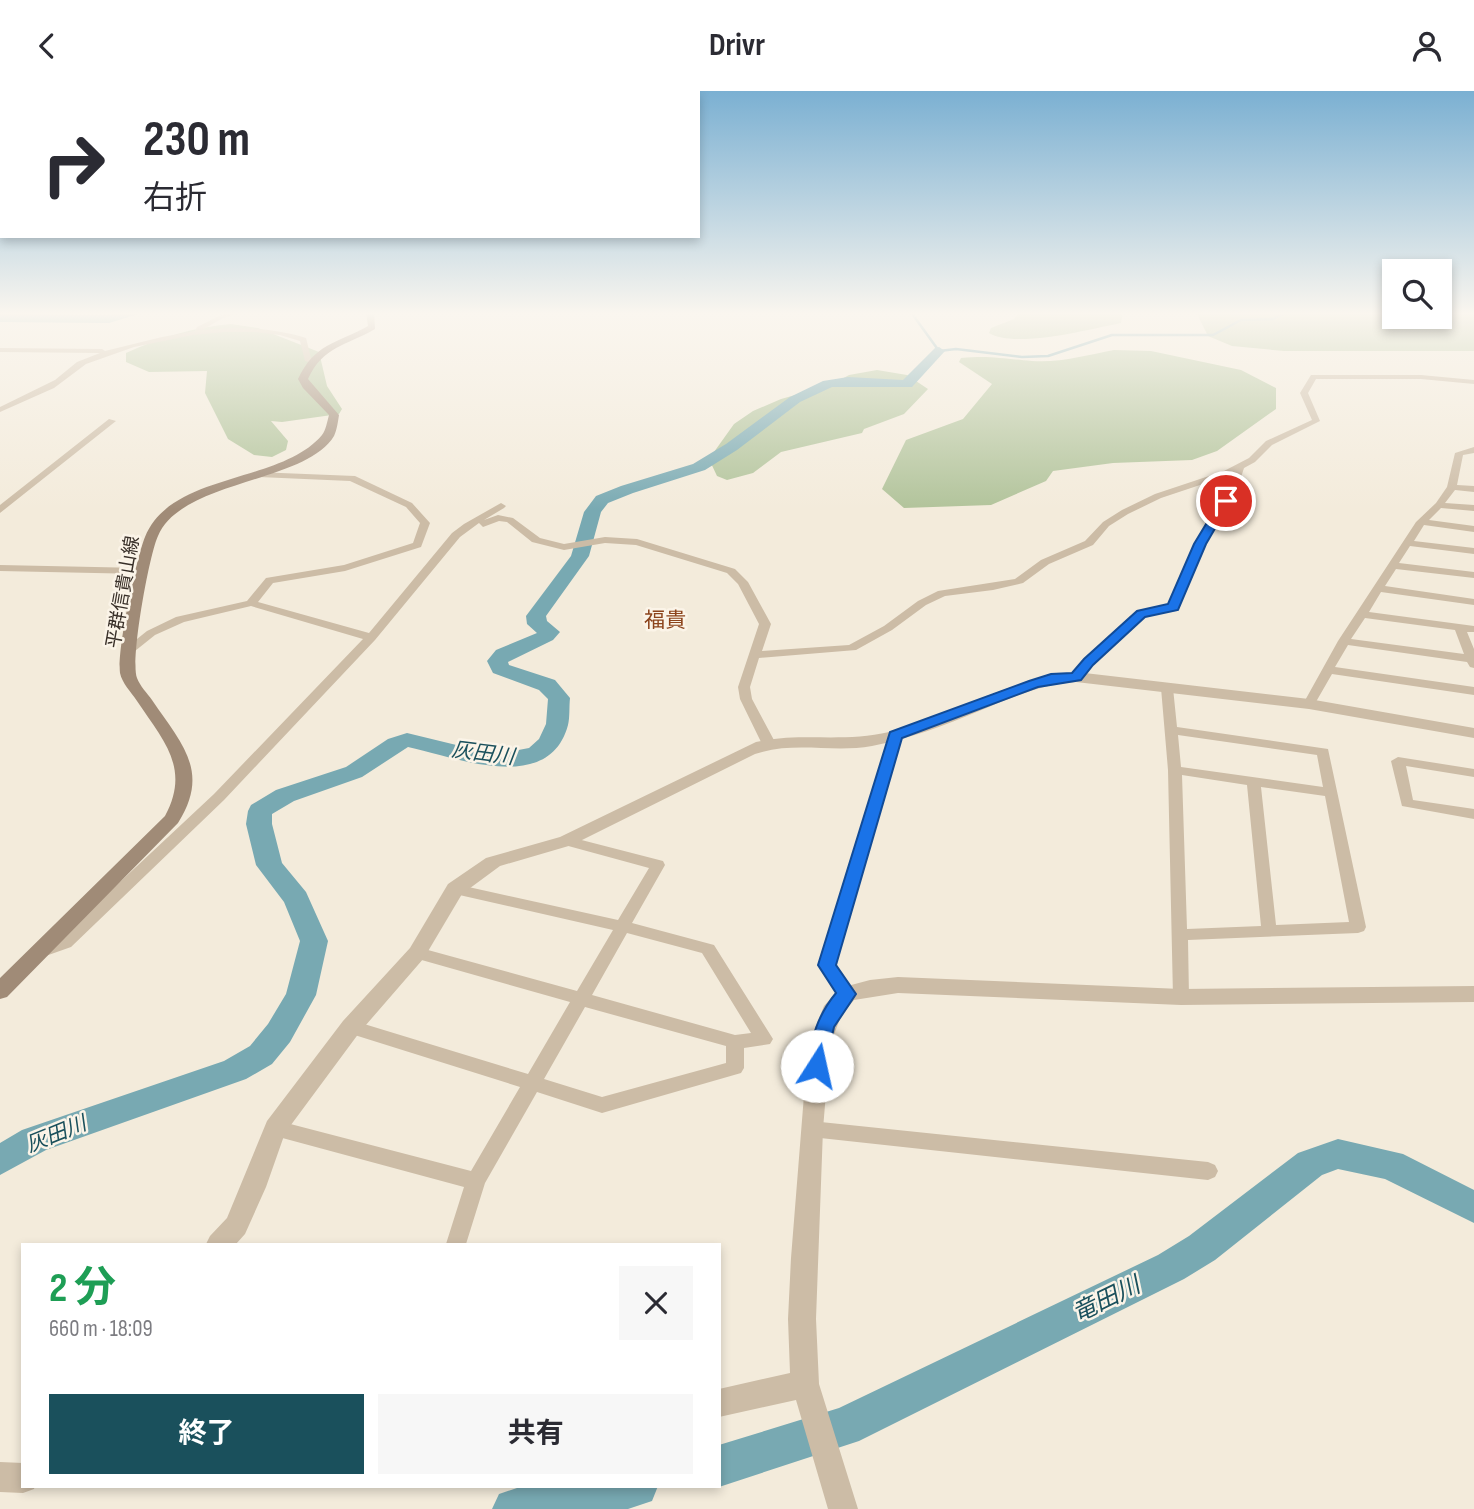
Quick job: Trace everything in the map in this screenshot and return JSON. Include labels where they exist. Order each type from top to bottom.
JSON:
[{"type":"main road","name":"平群信貴山線","points":[[0,991],[172,819],[186,790],[185,765],[128,674],[142,571],[156,524],[168,513],[204,492],[279,468],[313,450],[334,427],[334,415],[309,392],[303,378]]},
{"type":"street","points":[[0,410],[64,378]]},
{"type":"street","points":[[757,655],[852,648],[942,593],[1019,581],[1045,562],[1089,543],[1106,524],[1125,512],[1158,496],[1227,473],[1252,460],[1269,443],[1316,421],[1304,393],[1313,378]]},
{"type":"street","points":[[1433,378],[1474,382]]},
{"type":"street","points":[[0,510],[112,421]]},
{"type":"street","points":[[1309,704],[1344,641],[1378,588],[1421,523],[1452,487],[1459,453],[1474,450]]},
{"type":"street","points":[[1076,677],[1088,662],[1141,614],[1173,607],[1200,544],[1230,496],[1240,465]]},
{"type":"street","points":[[251,603],[270,580],[316,575],[417,545],[425,523],[410,505],[352,478],[259,474]]},
{"type":"street","points":[[1452,487],[1474,489]]},
{"type":"street","points":[[1439,505],[1474,508]]},
{"type":"street","points":[[40,953],[65,943],[165,850],[371,638],[456,535],[501,506]]},
{"type":"street","points":[[456,535],[498,518],[509,520],[547,545],[564,547],[616,539],[637,542],[731,571],[743,582],[765,624],[757,655],[744,687],[746,699],[768,742]]},
{"type":"street","points":[[1421,523],[1474,529]]},
{"type":"street","points":[[1409,543],[1474,551]]},
{"type":"street","points":[[1394,565],[1474,575]]},
{"type":"street","points":[[0,568],[142,571]]},
{"type":"street","points":[[1378,588],[1474,602]]},
{"type":"street","points":[[131,649],[151,633],[180,619],[251,603],[371,638]]},
{"type":"street","points":[[1362,614],[1474,629]]},
{"type":"street","points":[[1344,641],[1473,661],[1460,627]]},
{"type":"street","points":[[1330,670],[1474,691]]},
{"type":"street","points":[[220,1243],[236,1226],[254,1187],[275,1128],[351,1027],[417,953],[455,889],[493,862],[566,841],[768,742],[850,744],[896,735],[1051,678],[1076,677],[1309,704],[1474,733]]},
{"type":"street","points":[[1167,688],[1175,770],[1181,997]]},
{"type":"street","points":[[1172,730],[1323,752],[1358,927],[1178,935]]},
{"type":"street","points":[[847,994],[827,965],[896,735]]},
{"type":"street","points":[[1474,773],[1398,761],[1407,803],[1474,814]]},
{"type":"street","points":[[1175,770],[1330,792]]},
{"type":"street","points":[[1254,781],[1269,931]]},
{"type":"street","points":[[456,1243],[477,1181],[625,927],[658,865],[566,841]]},
{"type":"street","points":[[417,953],[735,1042],[764,1039],[708,949],[625,927],[455,889]]},
{"type":"street","points":[[843,1509],[807,1395],[802,1319],[811,1129],[819,1045],[832,1012],[847,994],[898,985],[1181,997],[1474,994]]},
{"type":"street","points":[[351,1027],[602,1105],[735,1067],[735,1042]]},
{"type":"street","points":[[275,1128],[477,1181]]},
{"type":"street","points":[[811,1129],[1209,1171]]},
{"type":"street","points":[[721,1402],[807,1395]]},
{"type":"street","points":[[0,1477],[21,1478]]},
{"type":"green space","points":[[206,378],[325,378],[327,386],[342,409],[339,414],[282,422],[271,421],[288,441],[286,450],[272,457],[254,455],[228,439],[205,393]]},
{"type":"green space","points":[[843,378],[912,378],[928,389],[904,414],[864,429],[862,433],[781,452],[753,473],[727,480],[717,476],[709,459],[734,424],[753,411],[781,399],[831,385]]},
{"type":"green space","points":[[983,378],[1257,378],[1276,388],[1276,409],[1217,451],[1192,460],[1113,463],[1053,471],[1046,481],[991,505],[904,508],[882,489],[906,440],[963,419],[992,384]]},
{"type":"waterway","name":"灰田川","points":[[0,1160],[34,1140],[235,1070],[261,1055],[279,1033],[301,995],[314,941],[296,899],[269,865],[259,824],[260,811],[285,795],[354,772],[396,744],[407,740],[459,754],[502,760],[521,759],[537,753],[550,742],[557,724],[559,698],[547,685],[500,669],[497,661],[503,654],[550,632],[537,624],[536,616],[580,556],[592,512],[602,500],[627,489],[699,467],[811,390],[848,381],[907,384],[913,378]]},
{"type":"waterway","name":"竜田川","points":[[721,1465],[845,1427],[1171,1267],[1202,1248],[1310,1164],[1338,1154],[1391,1165],[1474,1207]]},
{"type":"waterway","name":"竜田川","points":[[514,1509],[626,1488]]},
{"type":"district","name":"福貴","points":[[665,620]]},
{"type":"route","points":[[817,1066],[824,1027],[847,994],[827,965],[896,735],[1051,678],[1076,677],[1088,662],[1141,614],[1173,607],[1200,544],[1226,501]]}]
